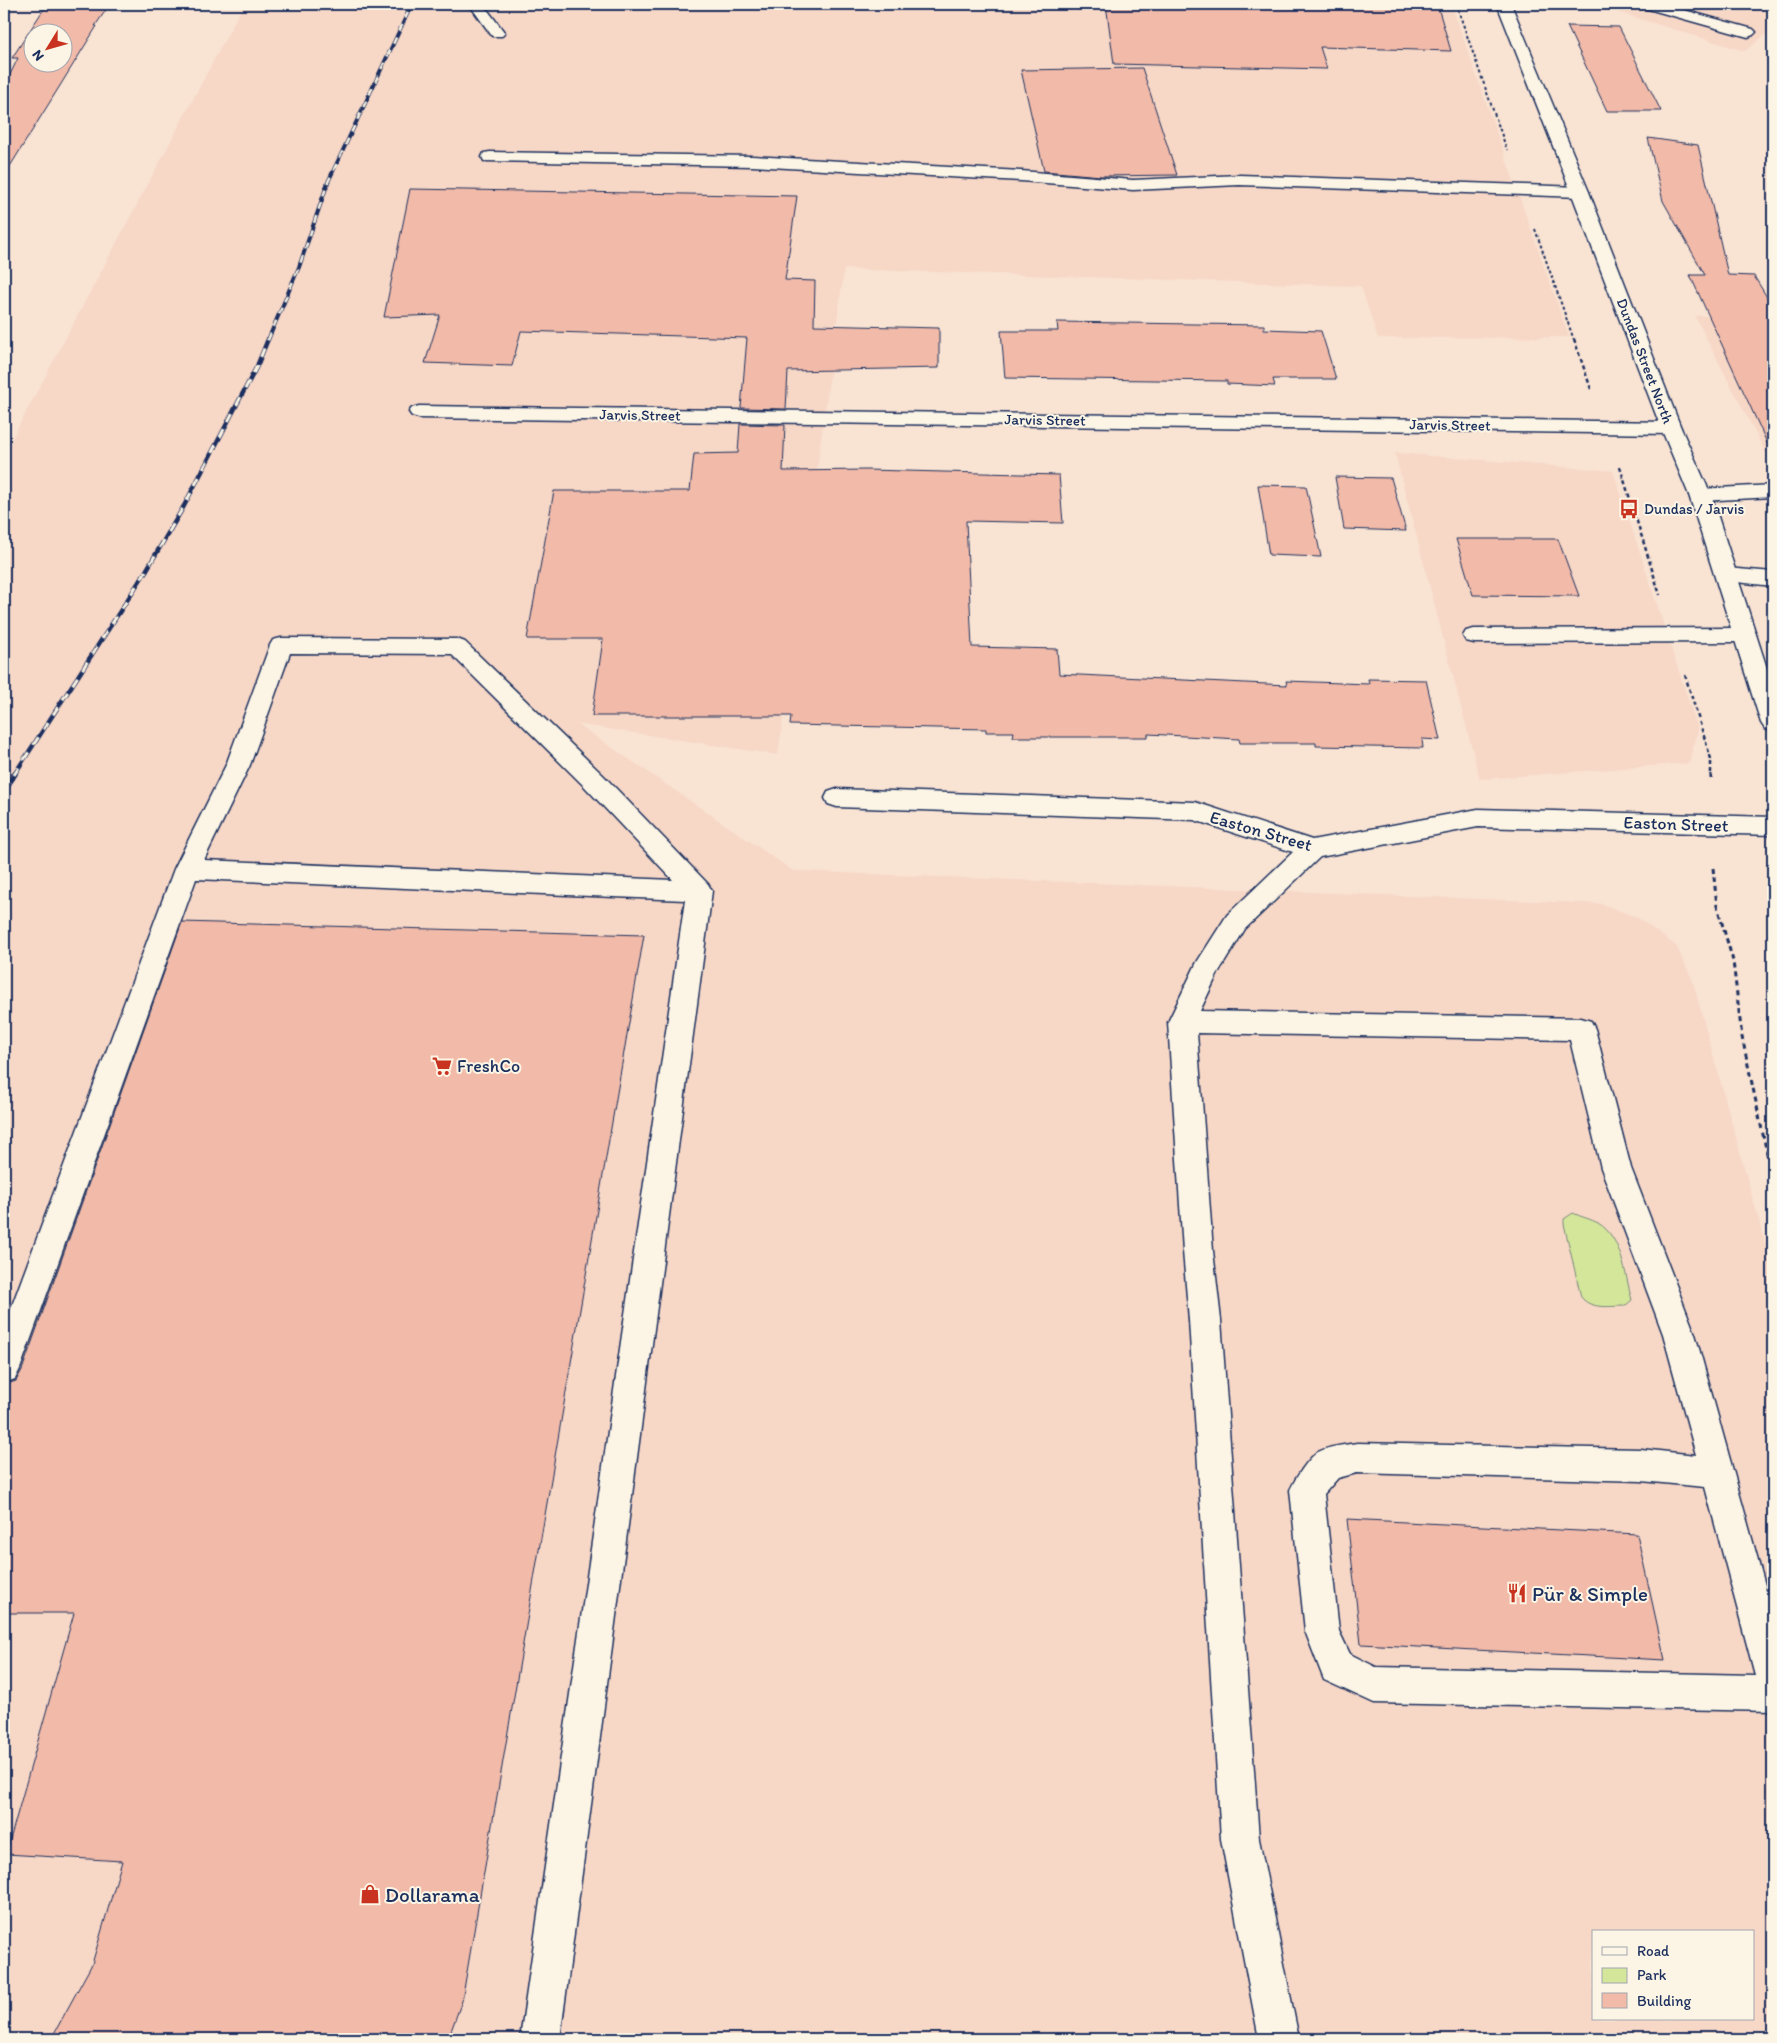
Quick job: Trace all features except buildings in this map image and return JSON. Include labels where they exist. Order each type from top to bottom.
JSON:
[{"type":"main road","points":[[476,4],[496,33]]},
{"type":"main road","name":"Dundas Street North","points":[[1504,4],[1580,192],[1671,428],[1700,495],[1773,723]]},
{"type":"main road","points":[[1646,4],[1748,32]]},
{"type":"main road","points":[[490,157],[752,161],[1133,185],[1239,180],[1580,192]]},
{"type":"main road","name":"Jarvis Street","points":[[418,412],[1671,428]]},
{"type":"main road","points":[[1700,495],[1773,490]]},
{"type":"main road","points":[[1726,576],[1773,578]]},
{"type":"main road","points":[[1474,636],[1745,635]]},
{"type":"main road","points":[[4,1369],[187,869],[238,764],[281,645],[457,648],[594,781],[699,891]]},
{"type":"main road","name":"Easton Street","points":[[837,798],[1195,811],[1312,849],[1478,818],[1773,826]]},
{"type":"main road","points":[[1279,2039],[1240,1839],[1210,1424],[1205,1320],[1198,1250],[1182,1022],[1206,969],[1236,922],[1312,849]]},
{"type":"main road","points":[[187,869],[699,891]]},
{"type":"main road","points":[[540,2039],[699,891]]},
{"type":"main road","points":[[1182,1022],[1581,1029],[1616,1168],[1679,1334],[1773,1676]]},
{"type":"main road","points":[[1717,1473],[1640,1465],[1357,1458],[1328,1464],[1307,1490],[1322,1631],[1337,1667],[1374,1685],[1773,1693]]},
{"type":"path","points":[[1717,906],[1733,961],[1742,1037],[1773,1181]]},
{"type":"shaded area","points":[[244,4],[1451,4],[1569,337],[1378,338],[1361,286],[844,269],[778,755],[577,724],[793,871],[1602,904],[1638,918],[1676,946],[1692,979],[1773,1272],[1773,2039],[4,2039],[4,454]]},
{"type":"shaded area","points":[[1591,4],[1773,4],[1773,28],[1745,51]]},
{"type":"shaded area","points":[[1695,316],[1773,316],[1773,454],[1766,453]]},
{"type":"shaded area","points":[[1395,453],[1613,471],[1698,730],[1689,763],[1480,779]]},
{"type":"green space","points":[[1573,1213],[1598,1223],[1612,1237],[1621,1257],[1632,1300],[1625,1306],[1595,1306],[1581,1297],[1564,1224],[1564,1219]]},
{"type":"railway","points":[[268,340],[299,267],[328,182],[412,4]]},
{"type":"railway","points":[[14,775],[146,571],[184,506],[257,366],[268,339]]},
{"type":"railway","points":[[4,791],[15,774]]},
{"type":"place","name":"Dundas / Jarvis","points":[[1629,509]]},
{"type":"place","name":"FreshCo","points":[[442,1066]]},
{"type":"place","name":"Pür & Simple","points":[[1517,1593]]},
{"type":"place","name":"Dollarama","points":[[370,1894]]}]
